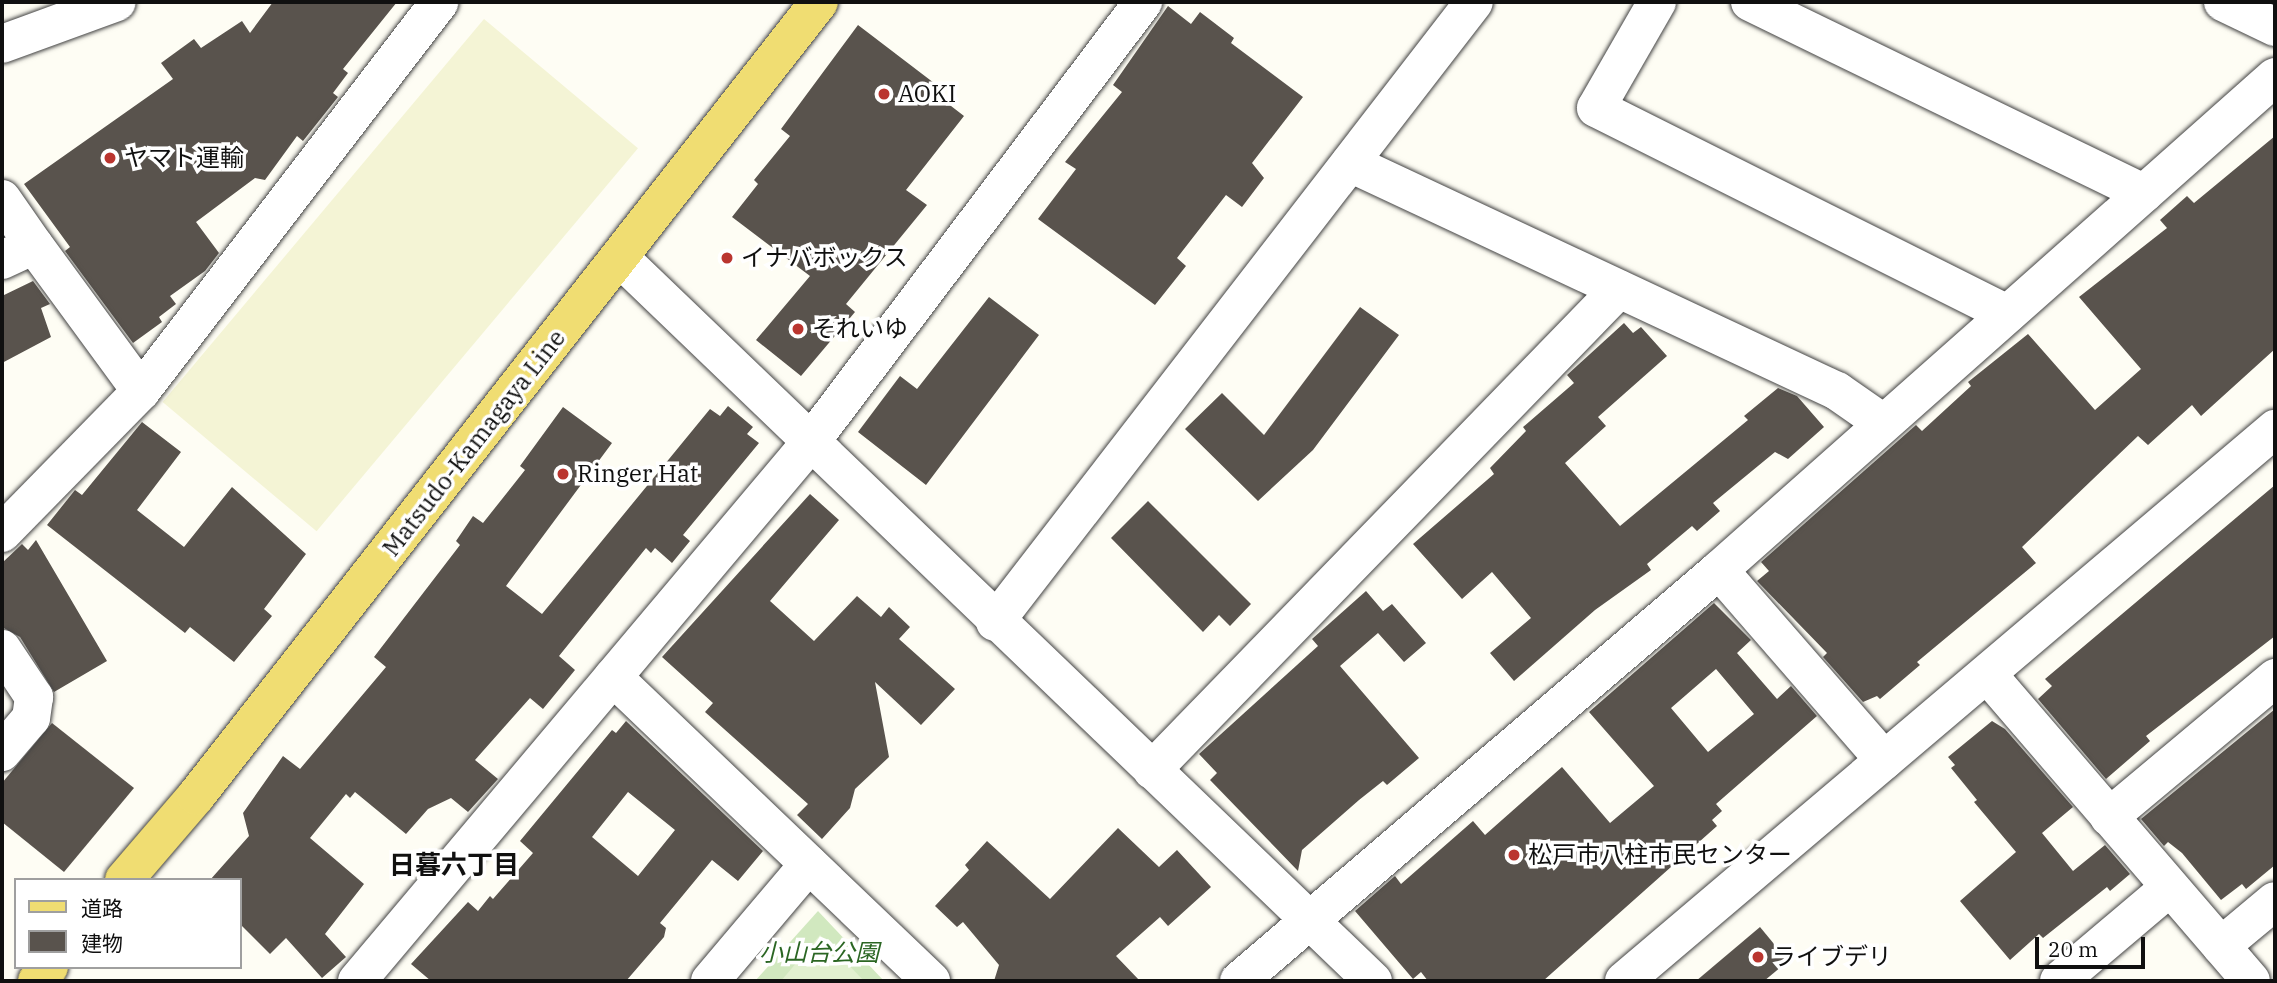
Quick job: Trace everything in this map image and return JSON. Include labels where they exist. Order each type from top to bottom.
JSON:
[{"type":"main road","name":"Matsudo-Kamagaya Line","points":[[126,878],[196,796],[819,2]]},
{"type":"street","points":[[2,44],[117,2]]},
{"type":"street","points":[[2,533],[141,391],[439,2]]},
{"type":"street","points":[[357,981],[810,443],[1143,2]]},
{"type":"street","points":[[995,622],[1474,2]]},
{"type":"street","points":[[1657,2],[1596,108],[2007,314]]},
{"type":"street","points":[[1750,2],[2144,193]]},
{"type":"street","points":[[2223,2],[2275,27]]},
{"type":"street","points":[[1239,981],[1719,570],[2275,77]]},
{"type":"street","points":[[1350,163],[1837,391],[1883,423]]},
{"type":"street","points":[[2,199],[18,253],[141,391]]},
{"type":"street","points":[[620,258],[995,622],[1373,981]]},
{"type":"street","points":[[1152,770],[1619,289]]},
{"type":"street","points":[[1624,981],[2275,429]]},
{"type":"street","points":[[1719,570],[1884,760]]},
{"type":"street","points":[[2,649],[34,697],[31,718],[2,752]]},
{"type":"street","points":[[1988,675],[2251,981]]},
{"type":"street","points":[[613,677],[931,981]]},
{"type":"street","points":[[2109,817],[2275,678]]},
{"type":"street","points":[[710,981],[809,864]]},
{"type":"street","points":[[2059,981],[2169,888]]},
{"type":"street","points":[[2221,946],[2275,901]]},
{"type":"green space","points":[[484,19],[638,148],[317,531],[163,402]]},
{"type":"green space","name":"小山台公園","points":[[818,911],[884,981],[755,981]]},
{"type":"green space","points":[[820,935],[864,981],[781,981]]},
{"type":"building","points":[[273,2],[397,2],[343,69],[348,73],[333,93],[338,97],[303,141],[297,136],[265,180],[255,178],[196,222],[219,253],[205,271],[170,296],[176,304],[159,317],[162,322],[133,343],[65,251],[70,247],[24,184],[173,79],[161,63],[194,39],[201,48],[242,21],[250,33]]},
{"type":"building","points":[[1168,6],[1191,24],[1200,12],[1234,38],[1231,43],[1303,97],[1252,163],[1264,178],[1242,207],[1226,195],[1177,258],[1186,266],[1155,305],[1038,219],[1076,169],[1065,162],[1122,92],[1113,85]]},
{"type":"building","points":[[858,25],[934,83],[929,89],[964,116],[906,190],[927,205],[846,304],[855,312],[801,376],[756,340],[810,276],[732,217],[758,184],[754,180],[790,136],[781,129]]},
{"type":"building","points":[[2275,136],[2275,349],[2201,416],[2192,405],[2148,445],[2138,436],[2022,547],[2036,563],[1917,662],[1920,665],[1880,699],[1877,696],[1863,702],[1823,657],[1827,653],[1757,581],[1769,571],[1761,562],[1916,425],[1922,431],[1971,386],[1968,382],[2028,334],[2095,410],[2141,369],[2079,297],[2167,228],[2160,220],[2187,196],[2194,203]]},
{"type":"building","points":[[33,281],[50,304],[41,308],[51,337],[2,363],[2,296]]},
{"type":"building","points":[[989,297],[1039,335],[926,485],[858,432],[900,376],[917,389]]},
{"type":"building","points":[[1360,307],[1399,335],[1313,450],[1258,501],[1185,429],[1222,393],[1264,435]]},
{"type":"building","points":[[1624,323],[1633,333],[1641,327],[1667,356],[1598,417],[1606,426],[1565,463],[1620,526],[1748,420],[1744,416],[1778,388],[1797,396],[1824,427],[1788,459],[1775,452],[1713,503],[1720,511],[1697,531],[1692,526],[1647,564],[1651,570],[1595,610],[1514,681],[1490,653],[1531,618],[1492,572],[1462,599],[1413,544],[1494,474],[1490,468],[1526,431],[1523,427],[1574,383],[1567,375]]},
{"type":"building","points":[[728,406],[753,427],[747,434],[759,443],[683,535],[690,541],[672,563],[655,548],[651,553],[646,548],[559,656],[575,670],[543,709],[530,698],[475,760],[498,779],[468,812],[451,798],[428,809],[406,834],[355,792],[350,798],[346,794],[310,838],[364,884],[325,934],[346,957],[322,978],[286,938],[270,954],[242,926],[242,878],[212,878],[249,836],[243,813],[283,756],[300,769],[386,667],[374,657],[460,545],[456,541],[473,516],[483,523],[525,470],[520,466],[563,407],[612,443],[506,586],[542,614],[710,409],[720,416]]},
{"type":"building","points":[[142,422],[181,452],[137,510],[184,547],[232,487],[306,554],[264,609],[272,616],[234,662],[190,627],[185,633],[47,525],[75,490],[82,495]]},
{"type":"building","points":[[2275,485],[2275,636],[2146,736],[2150,741],[2106,779],[2038,699],[2052,686],[2045,679]]},
{"type":"building","points":[[810,494],[839,520],[770,601],[814,641],[857,596],[881,617],[889,607],[910,627],[899,639],[955,689],[921,725],[875,682],[889,757],[855,789],[850,808],[822,839],[797,815],[808,804],[705,712],[713,703],[662,657]]},
{"type":"building","points":[[1148,501],[1251,604],[1230,626],[1219,615],[1203,632],[1111,538]]},
{"type":"building","points":[[36,540],[107,661],[54,692],[20,637],[2,627],[2,563],[22,544],[28,550]]},
{"type":"building","points":[[1366,591],[1383,611],[1392,604],[1426,643],[1404,662],[1378,633],[1340,666],[1419,758],[1387,785],[1383,781],[1302,850],[1298,871],[1210,780],[1217,773],[1199,754],[1318,646],[1312,639]]},
{"type":"building","points":[[1714,603],[1751,640],[1737,653],[1777,699],[1791,686],[1817,716],[1716,804],[1722,811],[1712,820],[1717,826],[1543,981],[1428,981],[1421,972],[1413,979],[1355,911],[1395,876],[1401,884],[1473,821],[1485,835],[1562,767],[1610,823],[1654,786],[1589,712]],"holes":[[[1716,669],[1754,714],[1708,752],[1671,708]]]},
{"type":"building","points":[[2275,709],[2275,865],[2246,889],[2242,884],[2221,900],[2182,853],[2168,842],[2164,846],[2141,819]]},
{"type":"building","points":[[626,721],[763,851],[738,881],[712,860],[660,923],[666,928],[664,937],[626,981],[431,981],[411,964],[468,902],[478,911],[490,896],[493,899],[533,853],[520,841],[612,730],[616,733]],"holes":[[[628,792],[675,830],[638,876],[592,837]]]},
{"type":"building","points":[[1992,721],[2005,729],[2073,807],[2042,833],[2073,871],[2105,845],[2130,874],[2110,891],[2107,887],[2043,938],[2039,934],[2010,960],[1960,901],[2016,852],[1974,802],[1977,800],[1951,768],[1955,765],[1948,757]]},
{"type":"building","points":[[52,723],[134,788],[64,872],[2,822],[2,783]]},
{"type":"building","points":[[1118,828],[1159,867],[1177,850],[1211,887],[1168,926],[1160,917],[1116,956],[1140,981],[994,981],[999,965],[963,922],[957,927],[935,906],[969,870],[965,865],[987,841],[1050,899]]},
{"type":"building","points":[[1760,927],[1788,961],[1764,981],[1696,981]]},
{"type":"place","name":"AOKI","points":[[884,94]]},
{"type":"place","name":"ヤマト運輸","points":[[110,158]]},
{"type":"place","name":"イナバボックス","points":[[727,258]]},
{"type":"place","name":"それいゆ","points":[[798,329]]},
{"type":"place","name":"Ringer Hat","points":[[563,474]]},
{"type":"place","name":"松戸市八柱市民センター","points":[[1514,855]]},
{"type":"place","name":"ライブデリ","points":[[1758,957]]},
{"type":"district","name":"日暮六丁目","points":[[454,865]]}]
